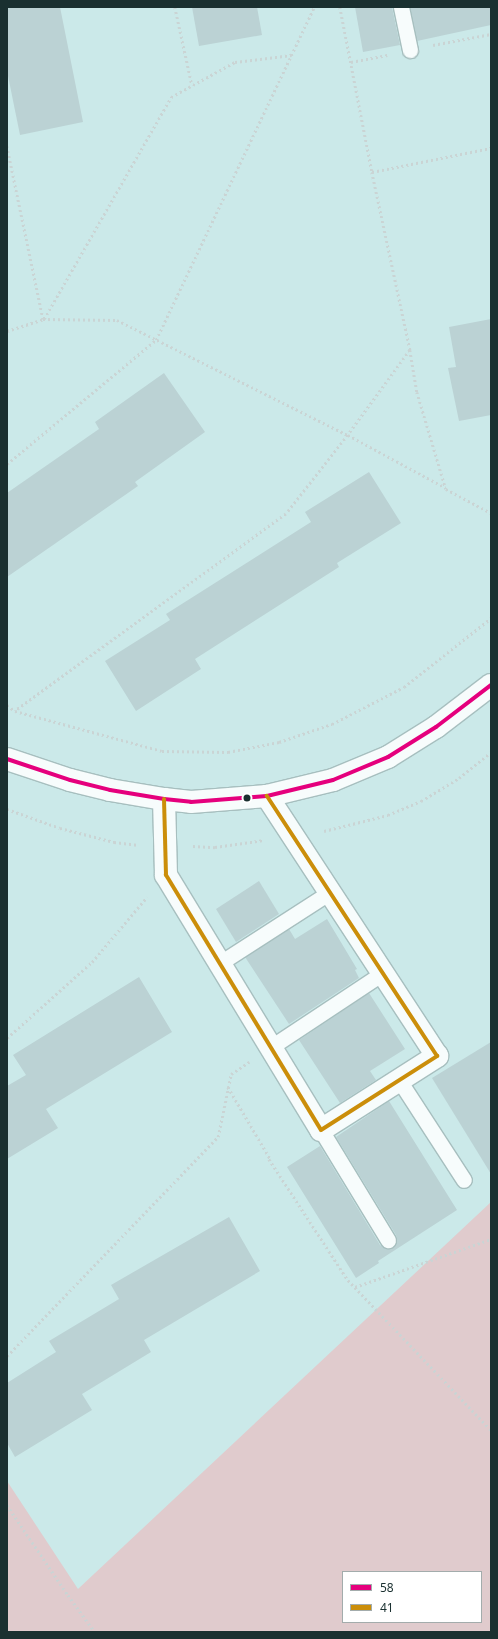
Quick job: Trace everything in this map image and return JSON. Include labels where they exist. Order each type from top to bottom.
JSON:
[{"type":"street","points":[[7,759],[70,780],[110,790],[164,799],[192,802],[267,796],[333,780],[388,757],[436,727],[491,685]]},
{"type":"street","points":[[164,799],[166,875],[320,1130],[437,1056],[267,796]]},
{"type":"lane","points":[[401,7],[410,50]]},
{"type":"lane","points":[[220,963],[330,892]]},
{"type":"lane","points":[[271,1048],[383,973]]},
{"type":"lane","points":[[399,1080],[464,1180]]},
{"type":"lane","points":[[320,1130],[388,1240]]},
{"type":"path","points":[[175,7],[192,85]]},
{"type":"path","points":[[7,464],[156,340],[314,7]]},
{"type":"path","points":[[340,7],[372,172],[410,350],[417,392],[446,488]]},
{"type":"path","points":[[43,319],[171,96],[235,62],[292,55]]},
{"type":"path","points":[[7,146],[43,319]]},
{"type":"path","points":[[372,172],[491,148]]},
{"type":"path","points":[[7,331],[43,319],[117,320],[348,435],[491,513]]},
{"type":"path","points":[[15,711],[286,514],[348,435],[410,350]]},
{"type":"path","points":[[7,705],[15,711],[162,751],[228,752],[279,742],[339,720],[404,687],[491,618]]},
{"type":"path","points":[[7,809],[60,828],[114,842],[147,846],[215,847],[337,829],[388,815],[422,800],[459,778],[491,752]]},
{"type":"path","points":[[7,1038],[92,962],[149,894]]},
{"type":"path","points":[[7,1356],[218,1137],[231,1074],[271,1048]]},
{"type":"path","points":[[228,1087],[280,1176]]},
{"type":"path","points":[[268,1159],[348,1280],[491,1430]]},
{"type":"path","points":[[355,1287],[491,1240]]},
{"type":"path","points":[[7,1505],[95,1632]]},
{"type":"shaded area","points":[[491,1202],[491,1632],[7,1632],[7,1481],[78,1589]]},
{"type":"building","points":[[7,7],[60,7],[83,122],[20,135],[7,71]]},
{"type":"building","points":[[192,7],[257,7],[262,35],[199,46]]},
{"type":"building","points":[[355,7],[392,7],[400,45],[363,52]]},
{"type":"building","points":[[410,7],[491,7],[491,25],[417,41]]},
{"type":"building","points":[[491,319],[491,415],[459,421],[448,368],[456,367],[449,327]]},
{"type":"building","points":[[164,373],[205,432],[135,482],[138,486],[7,577],[7,493],[99,429],[95,422]]},
{"type":"building","points":[[369,472],[401,523],[337,563],[339,567],[195,659],[201,669],[136,711],[105,661],[170,620],[166,614],[311,522],[305,512]]},
{"type":"building","points":[[259,881],[279,914],[236,942],[216,909]]},
{"type":"building","points":[[327,919],[357,969],[355,970],[359,978],[289,1024],[245,957],[289,929],[295,939]]},
{"type":"building","points":[[139,977],[172,1032],[46,1109],[58,1128],[7,1159],[7,1086],[26,1075],[13,1055]]},
{"type":"building","points":[[369,993],[405,1049],[370,1071],[376,1080],[340,1103],[299,1040]]},
{"type":"building","points":[[491,1042],[491,1174],[432,1078]]},
{"type":"building","points":[[389,1101],[457,1210],[378,1261],[379,1263],[356,1278],[287,1167],[320,1146],[380,1245],[388,1249],[393,1247],[397,1240],[396,1235],[336,1137]]},
{"type":"building","points":[[229,1217],[260,1271],[144,1340],[151,1352],[82,1394],[92,1410],[15,1457],[7,1443],[7,1383],[56,1352],[49,1341],[119,1299],[111,1285]]},
{"type":"transit line","name":"58","points":[[7,759],[70,780],[110,790],[164,799],[191,802],[267,796],[333,780],[388,757],[436,727],[491,685]]},
{"type":"transit line","name":"41","points":[[164,799],[166,875],[321,1130],[437,1056],[267,796]]}]
